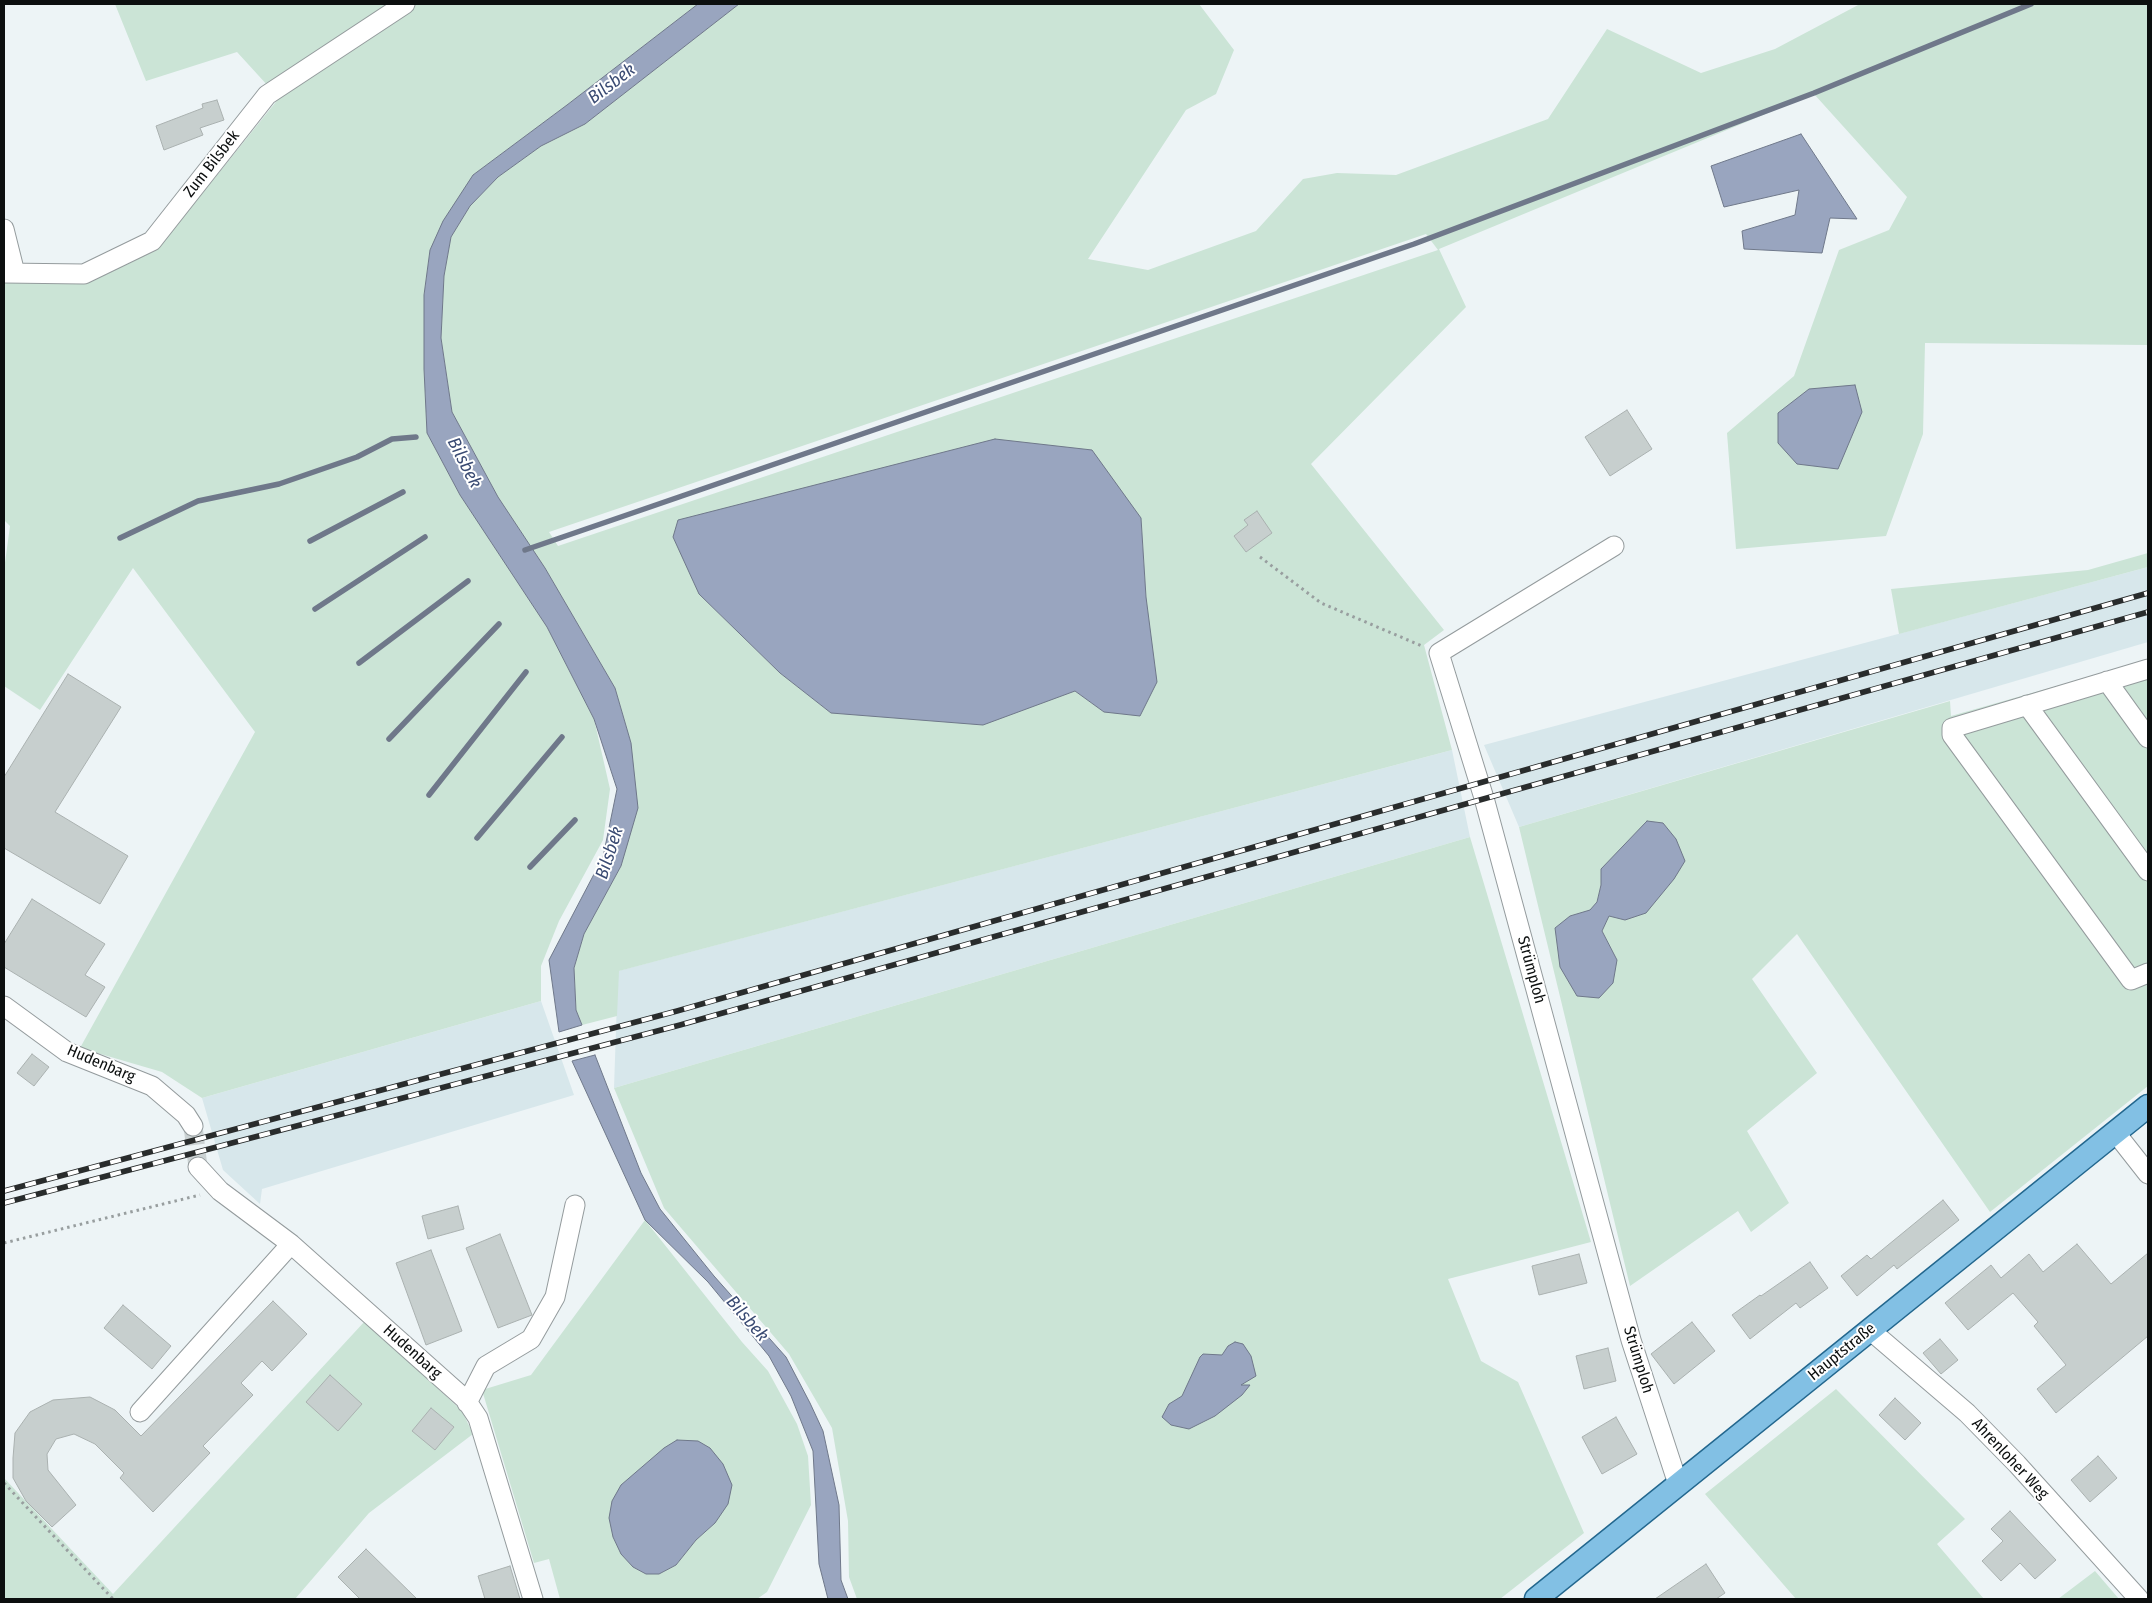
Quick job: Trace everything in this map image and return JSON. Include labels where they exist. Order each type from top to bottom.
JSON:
[{"type":"main road","name":"Hauptstraße","points":[[1536,1599],[2148,1106]]},
{"type":"street","name":"Zum Bilsbek","points":[[9,273],[84,274],[152,241],[267,94],[405,4]]},
{"type":"street","points":[[4,229],[9,273]]},
{"type":"street","points":[[1439,653],[1614,546]]},
{"type":"street","name":"Strümploh","points":[[1439,653],[1484,798],[1631,1340],[1678,1484]]},
{"type":"street","points":[[2148,669],[1952,728],[1952,735],[2130,980],[2148,973]]},
{"type":"street","points":[[2106,681],[2148,738]]},
{"type":"street","points":[[2027,705],[2148,871]]},
{"type":"street","name":"Hudenbarg","points":[[4,1006],[67,1052],[152,1086],[186,1114],[193,1126]]},
{"type":"street","points":[[2115,1132],[2148,1174]]},
{"type":"street","name":"Hudenbarg","points":[[198,1167],[220,1191],[291,1244],[468,1404],[478,1418],[532,1599]]},
{"type":"street","points":[[468,1404],[486,1366],[531,1339],[555,1297],[575,1205]]},
{"type":"street","points":[[140,1412],[291,1244]]},
{"type":"street","name":"Ahrenloher Weg","points":[[1870,1330],[1967,1414],[2017,1464],[2139,1599]]},
{"type":"path","points":[[1260,556],[1321,603],[1439,653]]},
{"type":"path","points":[[4,1243],[220,1191]]},
{"type":"path","points":[[4,1483],[113,1599]]},
{"type":"shaded area","points":[[2148,567],[2148,642],[1519,827],[1484,745]]},
{"type":"shaded area","points":[[1452,750],[1470,837],[614,1088],[618,971]]},
{"type":"shaded area","points":[[541,1001],[574,1095],[262,1189],[260,1204],[223,1170],[202,1098]]},
{"type":"green space","points":[[115,4],[698,4],[473,175],[430,250],[424,295],[424,369],[427,433],[460,495],[547,627],[594,719],[610,789],[603,840],[559,921],[541,966],[541,1001],[202,1098],[162,1072],[80,1048],[255,732],[133,568],[40,710],[4,686],[4,570],[10,526],[4,520],[4,283],[84,283],[157,250],[279,98],[237,52],[146,81]]},
{"type":"green space","points":[[739,4],[1199,4],[1234,50],[1216,94],[1186,110],[1088,259],[1148,270],[1256,231],[1303,179],[1337,173],[1396,175],[1548,119],[1607,29],[1701,73],[1775,49],[1860,4],[2148,4],[2148,345],[1925,343],[1923,434],[1886,536],[1736,549],[1727,433],[1794,376],[1839,250],[1889,230],[1907,197],[1814,94],[1439,249],[1466,307],[1311,464],[1444,630],[1424,645],[1452,750],[619,971],[617,1016],[582,1025],[576,1010],[574,969],[584,934],[621,866],[631,743],[615,688],[545,568],[498,497],[452,412],[441,338],[444,276],[451,237],[470,206],[498,177],[541,146],[585,124]],"holes":[[[1426,234],[1438,250],[558,546],[549,532]],[[1141,518],[1146,597],[1104,712],[1075,691],[831,713],[780,673],[699,594]]]},
{"type":"green space","points":[[2148,553],[2148,567],[1899,634],[1891,589],[2088,570]]},
{"type":"green space","points":[[2148,660],[2148,1086],[1990,1212],[1797,934],[1752,979],[1817,1073],[1747,1131],[1789,1203],[1751,1232],[1738,1211],[1630,1286],[1519,827],[1950,701],[1951,716]],"holes":[[[1601,869],[1625,920],[1609,915],[1602,931],[1617,960],[1570,916],[1590,911],[1597,902],[1601,885]]]},
{"type":"green space","points":[[1470,837],[1591,1242],[1448,1279],[1481,1361],[1518,1382],[1584,1533],[1500,1599],[857,1599],[849,1577],[848,1521],[832,1428],[789,1354],[664,1208],[614,1088]]},
{"type":"green space","points":[[645,1220],[742,1342],[768,1371],[797,1424],[808,1456],[811,1505],[767,1592],[757,1599],[560,1599],[549,1559],[534,1563],[482,1390],[531,1375]],"holes":[[[715,1523],[696,1540],[676,1565],[659,1574],[646,1574],[633,1567],[621,1553],[613,1537]]]},
{"type":"green space","points":[[365,1321],[462,1411],[473,1434],[369,1513],[295,1599],[4,1599],[4,1478],[113,1594]]},
{"type":"green space","points":[[1836,1389],[1965,1519],[1937,1544],[1984,1599],[1796,1599],[1705,1494]]},
{"type":"green space","points":[[2095,1571],[2119,1599],[2058,1599]]},
{"type":"water","name":"Bilsbek","points":[[698,4],[739,4],[585,124],[541,146],[498,177],[470,206],[451,237],[444,276],[441,338],[452,412],[498,497],[545,568],[615,688],[631,743],[638,808],[621,866],[584,934],[574,968],[576,1010],[582,1025],[559,1032],[549,960],[603,857],[617,789],[594,719],[547,627],[460,495],[427,433],[424,369],[424,295],[430,250],[443,221],[473,175]]},
{"type":"water","points":[[1801,134],[1857,219],[1830,218],[1822,253],[1744,249],[1742,231],[1795,215],[1799,190],[1724,207],[1711,166]]},
{"type":"water","points":[[1855,385],[1862,412],[1838,469],[1797,464],[1778,443],[1778,413],[1809,389]]},
{"type":"water","points":[[995,439],[1092,450],[1141,518],[1146,597],[1157,682],[1140,716],[1104,712],[1075,691],[983,725],[831,713],[780,673],[699,594],[673,537],[678,520]]},
{"type":"water","points":[[1647,821],[1663,823],[1676,839],[1685,861],[1674,879],[1646,913],[1625,920],[1609,916],[1602,931],[1617,960],[1613,983],[1599,998],[1577,996],[1560,967],[1555,928],[1570,916],[1590,910],[1597,902],[1601,885],[1601,869]]},
{"type":"water","name":"Bilsbek","points":[[595,1055],[641,1173],[660,1209],[714,1276],[786,1357],[810,1403],[823,1431],[839,1505],[841,1580],[848,1599],[828,1599],[819,1564],[813,1451],[791,1396],[769,1356],[708,1282],[645,1220],[572,1061]]},
{"type":"water","points":[[1235,1342],[1243,1344],[1251,1356],[1256,1376],[1241,1385],[1250,1385],[1242,1395],[1215,1416],[1189,1429],[1171,1425],[1162,1417],[1169,1404],[1182,1396],[1200,1357],[1203,1354],[1222,1355],[1228,1346]]},
{"type":"water","points":[[677,1440],[698,1441],[710,1448],[723,1464],[732,1485],[728,1504],[715,1523],[696,1540],[676,1565],[659,1574],[646,1574],[633,1567],[621,1554],[613,1537],[609,1518],[612,1501],[621,1485],[664,1448]]},
{"type":"building","points":[[217,100],[224,120],[200,128],[203,135],[164,150],[156,126],[203,108],[202,104]]},
{"type":"building","points":[[1627,410],[1652,449],[1610,476],[1585,437]]},
{"type":"building","points":[[1257,511],[1272,533],[1246,552],[1234,536],[1248,525],[1244,520]]},
{"type":"building","points":[[68,674],[121,707],[55,812],[128,856],[100,904],[4,848],[4,777]]},
{"type":"building","points":[[32,899],[105,944],[85,975],[105,987],[86,1017],[4,967],[4,944]]},
{"type":"building","points":[[32,1054],[49,1067],[34,1086],[17,1073]]},
{"type":"building","points":[[1943,1200],[1959,1220],[1897,1269],[1894,1265],[1857,1296],[1841,1276],[1867,1255],[1871,1259]]},
{"type":"building","points":[[458,1206],[464,1229],[428,1239],[422,1216]]},
{"type":"building","points":[[500,1234],[532,1315],[498,1328],[466,1248]]},
{"type":"building","points":[[2077,1244],[2111,1284],[2148,1253],[2148,1336],[2056,1413],[2037,1389],[2066,1365],[2034,1326],[2038,1322],[2013,1293],[1968,1330],[1945,1303],[1991,1265],[2001,1278],[2029,1254],[2043,1272]]},
{"type":"building","points":[[431,1250],[462,1331],[426,1345],[396,1263]]},
{"type":"building","points":[[1579,1254],[1587,1283],[1539,1295],[1532,1266]]},
{"type":"building","points":[[1810,1262],[1828,1288],[1800,1308],[1796,1303],[1750,1339],[1732,1315]]},
{"type":"building","points":[[273,1301],[307,1334],[272,1371],[262,1361],[241,1383],[253,1395],[203,1446],[210,1453],[153,1512],[120,1478],[124,1473],[95,1444],[74,1434],[56,1439],[47,1454],[48,1470],[76,1505],[52,1527],[26,1501],[13,1478],[13,1458],[15,1433],[30,1412],[53,1400],[90,1397],[115,1410],[141,1436]]},
{"type":"building","points":[[123,1305],[171,1346],[152,1369],[104,1328]]},
{"type":"building","points":[[1692,1322],[1715,1351],[1674,1384],[1651,1354]]},
{"type":"building","points":[[1940,1339],[1958,1360],[1941,1374],[1923,1353]]},
{"type":"building","points":[[1608,1348],[1616,1381],[1584,1389],[1576,1356]]},
{"type":"building","points":[[330,1375],[362,1404],[338,1431],[306,1402]]},
{"type":"building","points":[[1895,1398],[1921,1423],[1905,1440],[1879,1415]]},
{"type":"building","points":[[431,1408],[454,1427],[435,1450],[412,1431]]},
{"type":"building","points":[[1616,1417],[1637,1454],[1602,1474],[1582,1437]]},
{"type":"building","points":[[2098,1456],[2117,1478],[2090,1502],[2071,1480]]},
{"type":"building","points":[[2010,1511],[2056,1560],[2035,1579],[2020,1563],[2001,1581],[1982,1561],[2003,1541],[1991,1529]]},
{"type":"building","points":[[366,1549],[417,1599],[360,1599],[338,1577]]},
{"type":"building","points":[[1706,1564],[1725,1593],[1716,1599],[1655,1599]]},
{"type":"building","points":[[510,1566],[520,1599],[485,1599],[478,1576]]},
{"type":"waterway","points":[[525,550],[1414,244],[1814,93],[2031,4]]},
{"type":"waterway","points":[[120,538],[198,501],[279,484],[357,457],[392,439],[416,437]]},
{"type":"waterway","points":[[310,541],[403,492]]},
{"type":"waterway","points":[[315,609],[425,537]]},
{"type":"waterway","points":[[359,663],[468,581]]},
{"type":"waterway","points":[[389,739],[499,624]]},
{"type":"waterway","points":[[429,795],[526,672]]},
{"type":"waterway","points":[[477,838],[562,737]]},
{"type":"waterway","points":[[530,867],[575,820]]},
{"type":"tunnel","points":[[193,1126],[198,1167]]},
{"type":"railway","points":[[4,1191],[677,1011],[2148,593]]},
{"type":"railway","points":[[4,1203],[680,1025],[2148,612]]}]
